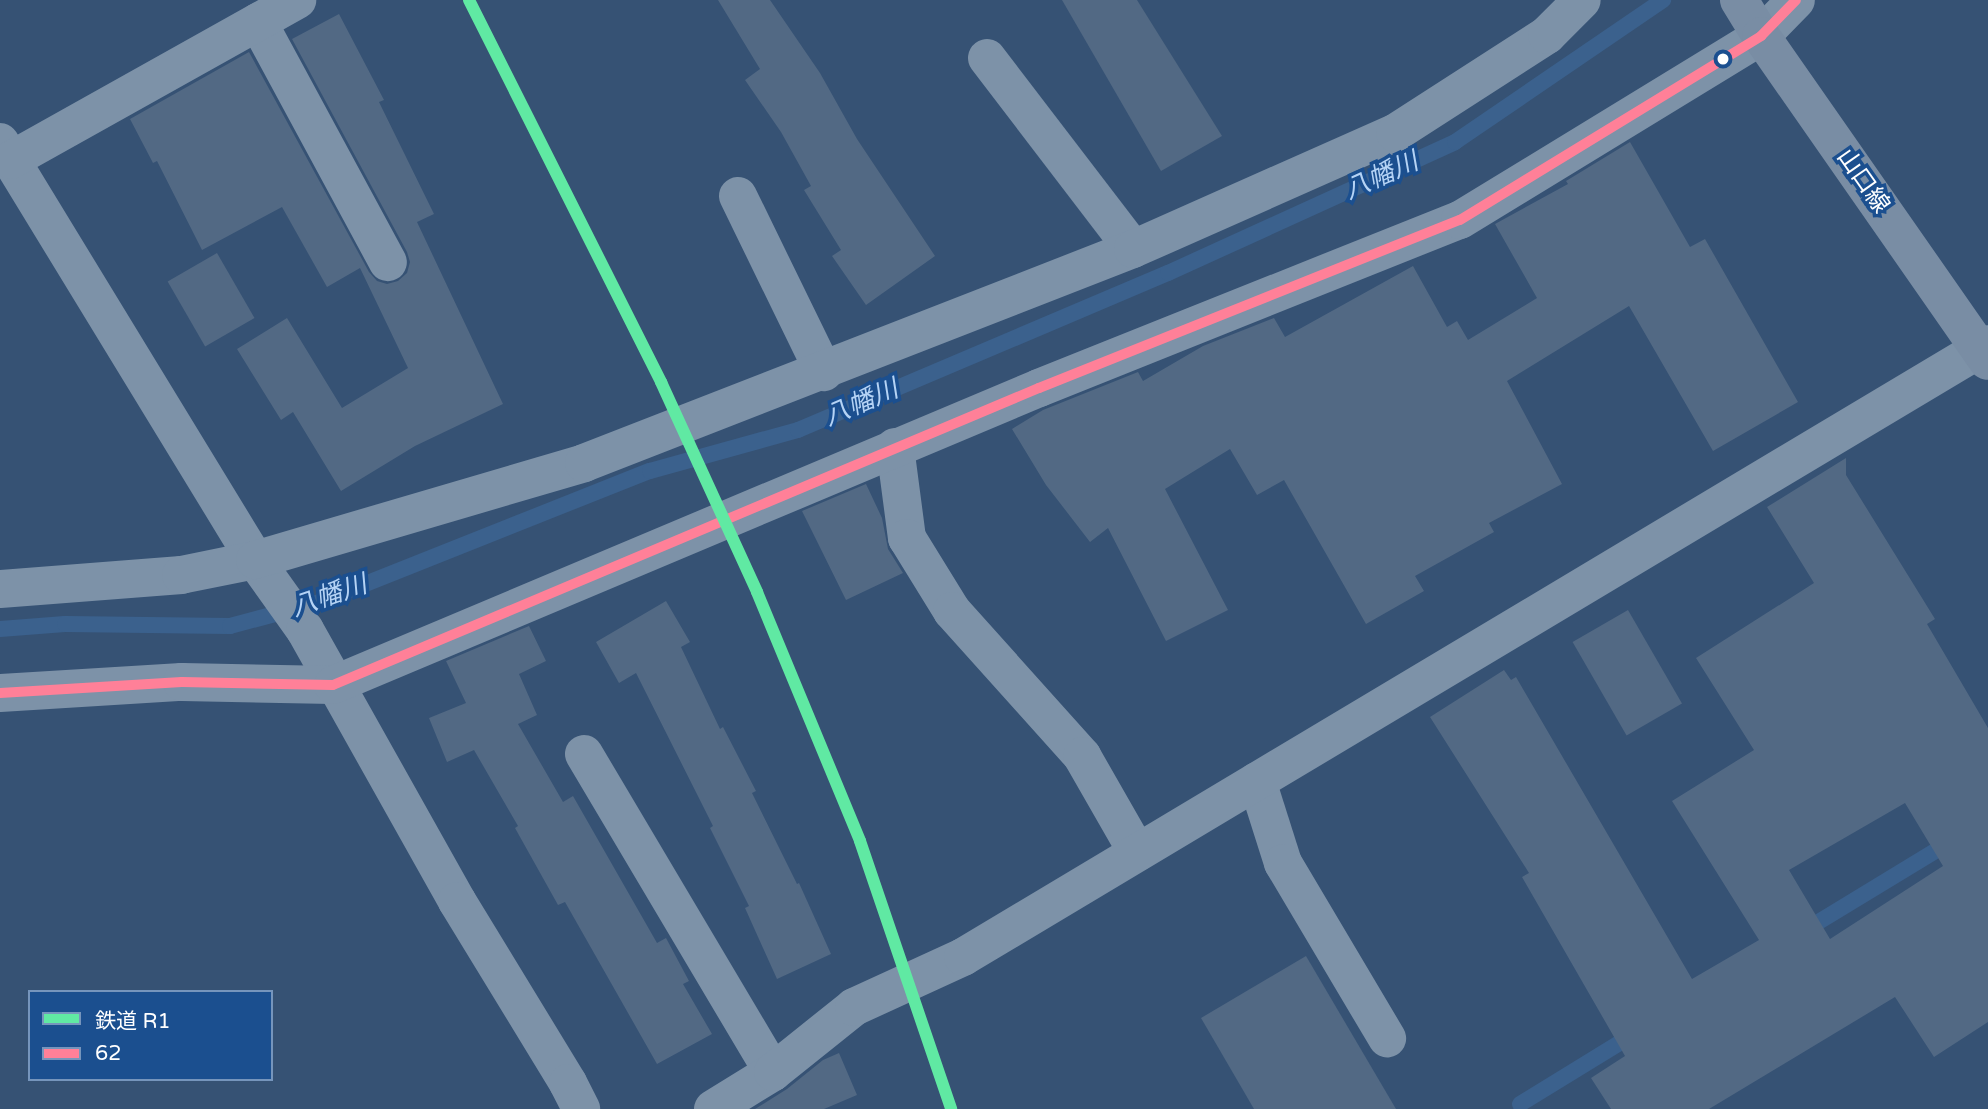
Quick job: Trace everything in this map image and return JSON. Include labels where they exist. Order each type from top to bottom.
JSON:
[{"type":"street","points":[[297,0],[6,151],[263,571],[305,630],[333,685],[581,1109]]},
{"type":"street","points":[[0,589],[263,571],[584,463],[824,372],[1133,249],[1395,133],[1547,35],[1582,0]]},
{"type":"street","points":[[0,693],[182,682],[333,685],[895,447],[1460,220],[1761,36],[1796,0]]},
{"type":"street","name":"山口線","points":[[1740,1],[1761,36],[1985,351]]},
{"type":"street","points":[[258,22],[388,262]]},
{"type":"street","points":[[988,58],[1133,249]]},
{"type":"street","points":[[738,195],[824,372]]},
{"type":"street","points":[[713,1109],[774,1072],[853,1007],[963,957],[1985,351]]},
{"type":"street","points":[[895,447],[907,538],[953,611],[1082,756],[1137,852]]},
{"type":"street","points":[[584,754],[774,1072]]},
{"type":"street","points":[[1257,781],[1283,863],[1387,1038]]},
{"type":"building","points":[[718,0],[770,0],[820,73],[857,139],[935,256],[866,305],[832,256],[841,250],[804,190],[811,186],[781,132],[745,80],[760,69]]},
{"type":"building","points":[[1062,0],[1137,0],[1222,136],[1161,171]]},
{"type":"building","points":[[339,14],[384,100],[379,102],[434,214],[417,222],[503,404],[415,446],[341,491],[293,412],[281,420],[237,349],[287,318],[342,408],[408,368],[360,268],[327,287],[282,207],[202,250],[157,161],[153,163],[130,119],[249,52],[369,272],[377,281],[387,284],[398,281],[407,273],[410,262],[407,252],[292,39]]},
{"type":"building","points":[[1630,142],[1690,247],[1705,239],[1798,402],[1713,451],[1629,306],[1507,381],[1562,484],[1489,523],[1494,532],[1415,576],[1424,591],[1366,624],[1284,480],[1257,495],[1230,449],[1165,489],[1228,610],[1166,641],[1108,528],[1090,542],[1046,485],[1012,429],[1043,410],[1138,372],[1143,381],[1203,346],[1274,318],[1285,337],[1413,266],[1447,327],[1457,321],[1468,340],[1537,298],[1495,224],[1568,184],[1566,181]]},
{"type":"building","points":[[217,253],[255,318],[205,346],[168,282]]},
{"type":"building","points":[[1846,458],[1846,475],[1935,619],[1927,624],[1988,728],[1988,1022],[1934,1057],[1895,997],[1709,1109],[1611,1109],[1591,1078],[1625,1056],[1522,877],[1529,873],[1430,717],[1504,670],[1511,680],[1516,677],[1692,979],[1759,940],[1672,801],[1754,750],[1696,658],[1814,583],[1767,507]],"holes":[[[1905,803],[1943,866],[1830,939],[1789,870]]]},
{"type":"building","points":[[866,484],[882,518],[888,549],[903,573],[846,600],[802,511]]},
{"type":"building","points":[[666,601],[690,642],[681,647],[720,729],[723,727],[756,791],[752,793],[797,884],[799,883],[831,954],[777,979],[745,908],[749,906],[710,828],[713,826],[636,673],[619,683],[596,642]]},
{"type":"building","points":[[1628,610],[1682,704],[1627,736],[1573,642]]},
{"type":"building","points":[[529,626],[546,661],[519,674],[537,715],[518,724],[563,802],[573,796],[657,943],[666,938],[689,981],[683,984],[712,1034],[657,1064],[565,902],[558,905],[515,828],[518,826],[474,750],[447,762],[429,718],[466,703],[446,661]]},
{"type":"building","points":[[1306,956],[1396,1109],[1254,1109],[1201,1018]]},
{"type":"building","points":[[839,1053],[857,1095],[824,1109],[755,1109],[787,1089],[823,1060]]},
{"type":"waterway","name":"八幡川","points":[[0,629],[65,624],[230,626],[320,602],[650,471],[798,430],[1168,273],[1455,142],[1663,0]]},
{"type":"waterway","points":[[1802,932],[1950,842]]},
{"type":"waterway","points":[[1520,1104],[1636,1033]]},
{"type":"rail line","name":"R1","points":[[469,0],[661,382],[757,592],[860,841],[951,1109]]},
{"type":"transit line","name":"62","points":[[0,693],[182,682],[333,685],[1039,388],[1460,220],[1761,36],[1796,0]]}]
